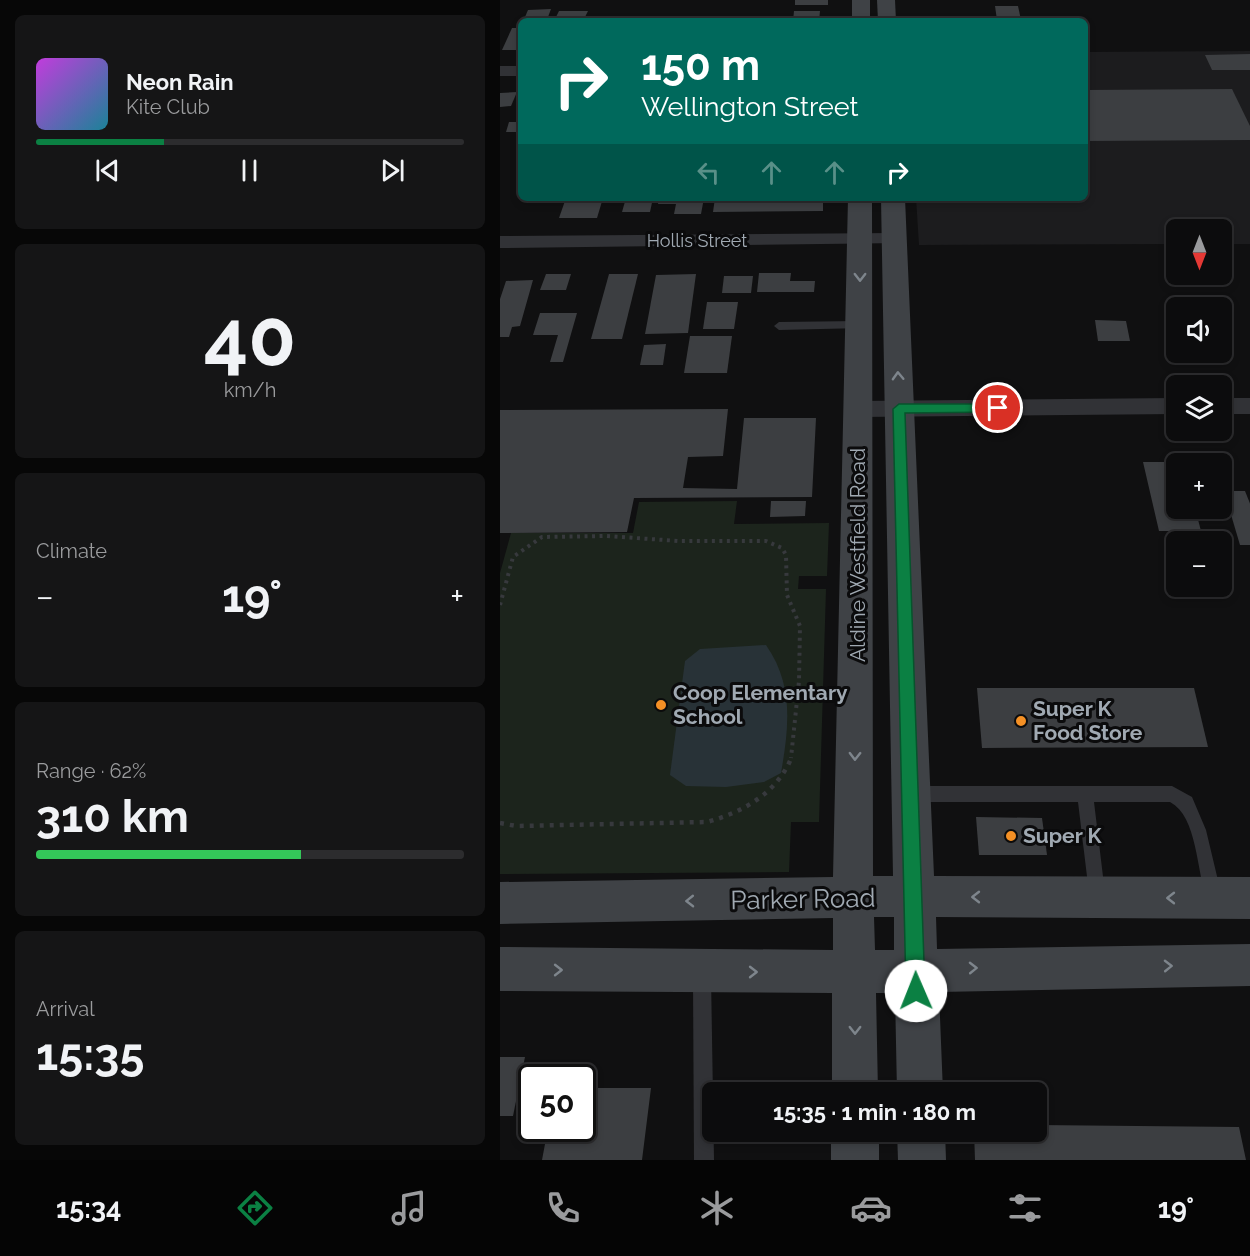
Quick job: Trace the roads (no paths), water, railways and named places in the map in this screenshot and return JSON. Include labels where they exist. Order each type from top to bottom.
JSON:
[{"type":"main road","points":[[861,0],[861,18]]},
{"type":"main road","points":[[886,0],[887,18]]},
{"type":"main road","name":"Aldine Westfield Road","points":[[855,1082],[853,899],[860,201]]},
{"type":"main road","name":"Aldine Westfield Road","points":[[893,201],[920,1082]]},
{"type":"main road","name":"Parker Road","points":[[500,903],[853,899],[913,896],[1232,898]]},
{"type":"main road","points":[[500,969],[855,972],[915,969],[1250,965]]},
{"type":"main road","points":[[855,1142],[855,1160]]},
{"type":"main road","points":[[921,1142],[922,1160]]},
{"type":"street","points":[[500,71],[518,71]]},
{"type":"street","name":"Hollis Street","points":[[500,242],[895,239]]},
{"type":"street","points":[[859,409],[1166,406]]},
{"type":"street","points":[[1232,406],[1250,406]]},
{"type":"lane","points":[[779,326],[859,325]]},
{"type":"lane","points":[[910,794],[1172,794],[1186,802],[1232,898]]},
{"type":"lane","points":[[1085,794],[1097,897]]},
{"type":"lane","points":[[703,971],[704,1160]]},
{"type":"place","name":"Coop Elementary School","points":[[661,705]]},
{"type":"place","name":"Super K Food Store","points":[[1021,721]]},
{"type":"place","name":"Super K","points":[[1011,836]]}]
